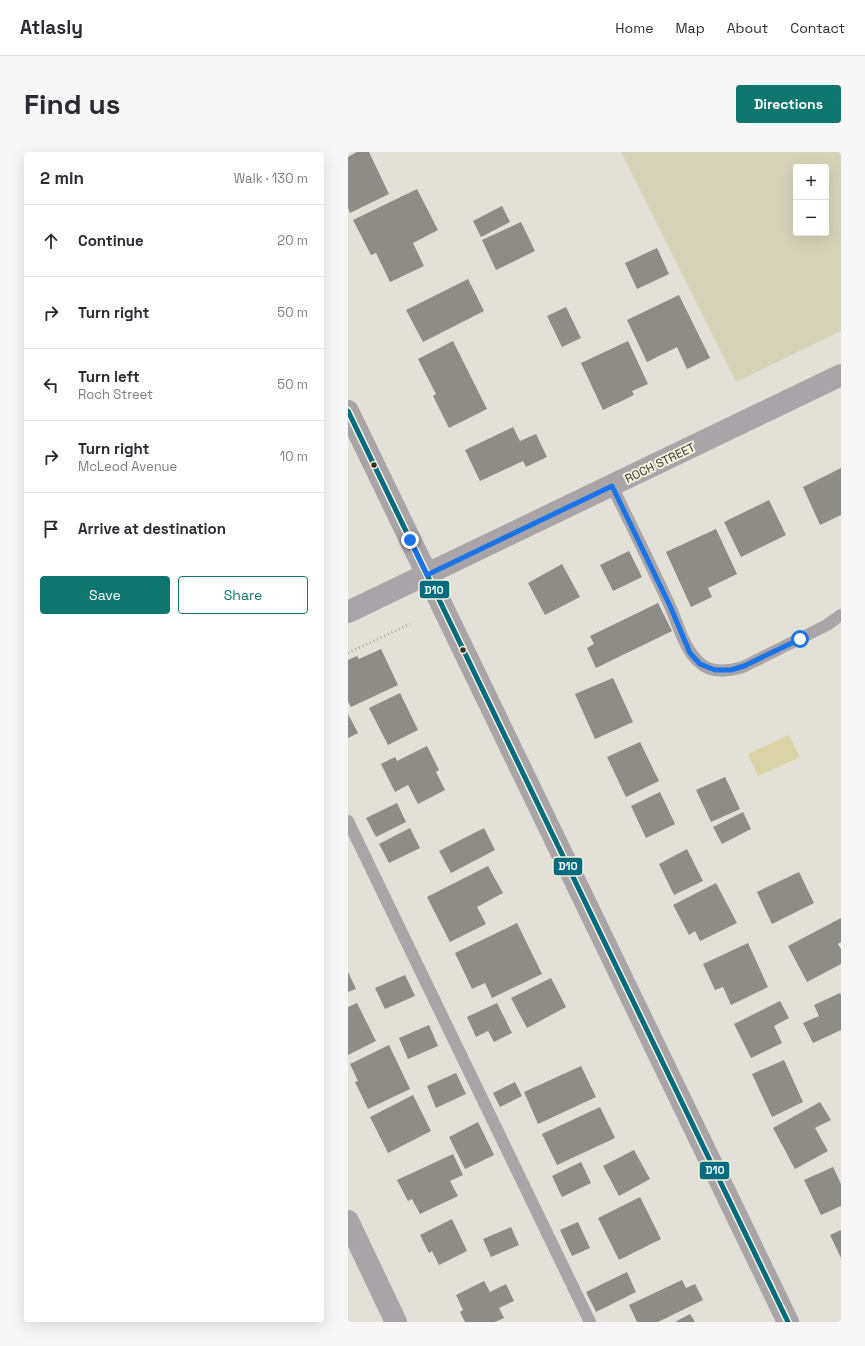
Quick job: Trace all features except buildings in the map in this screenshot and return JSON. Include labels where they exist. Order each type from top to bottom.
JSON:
[{"type":"street","name":"ROCH STREET","points":[[348,612],[841,375]]},
{"type":"street","points":[[348,410],[788,1322]]},
{"type":"street","points":[[348,1221],[396,1322]]},
{"type":"lane","points":[[612,486],[670,606],[690,653],[700,664],[715,670],[731,670],[744,666],[828,625],[841,615]]},
{"type":"lane","points":[[348,821],[590,1322]]},
{"type":"path","points":[[348,654],[410,624]]},
{"type":"shaded area","points":[[621,152],[841,152],[841,331],[736,382]]},
{"type":"shaded area","points":[[789,735],[800,757],[758,776],[748,754]]},
{"type":"transit line","name":"D10","points":[[348,411],[788,1322]]},
{"type":"route","points":[[410,540],[427,575],[612,486],[670,606],[690,653],[700,664],[715,670],[731,670],[744,666],[800,639]]}]
